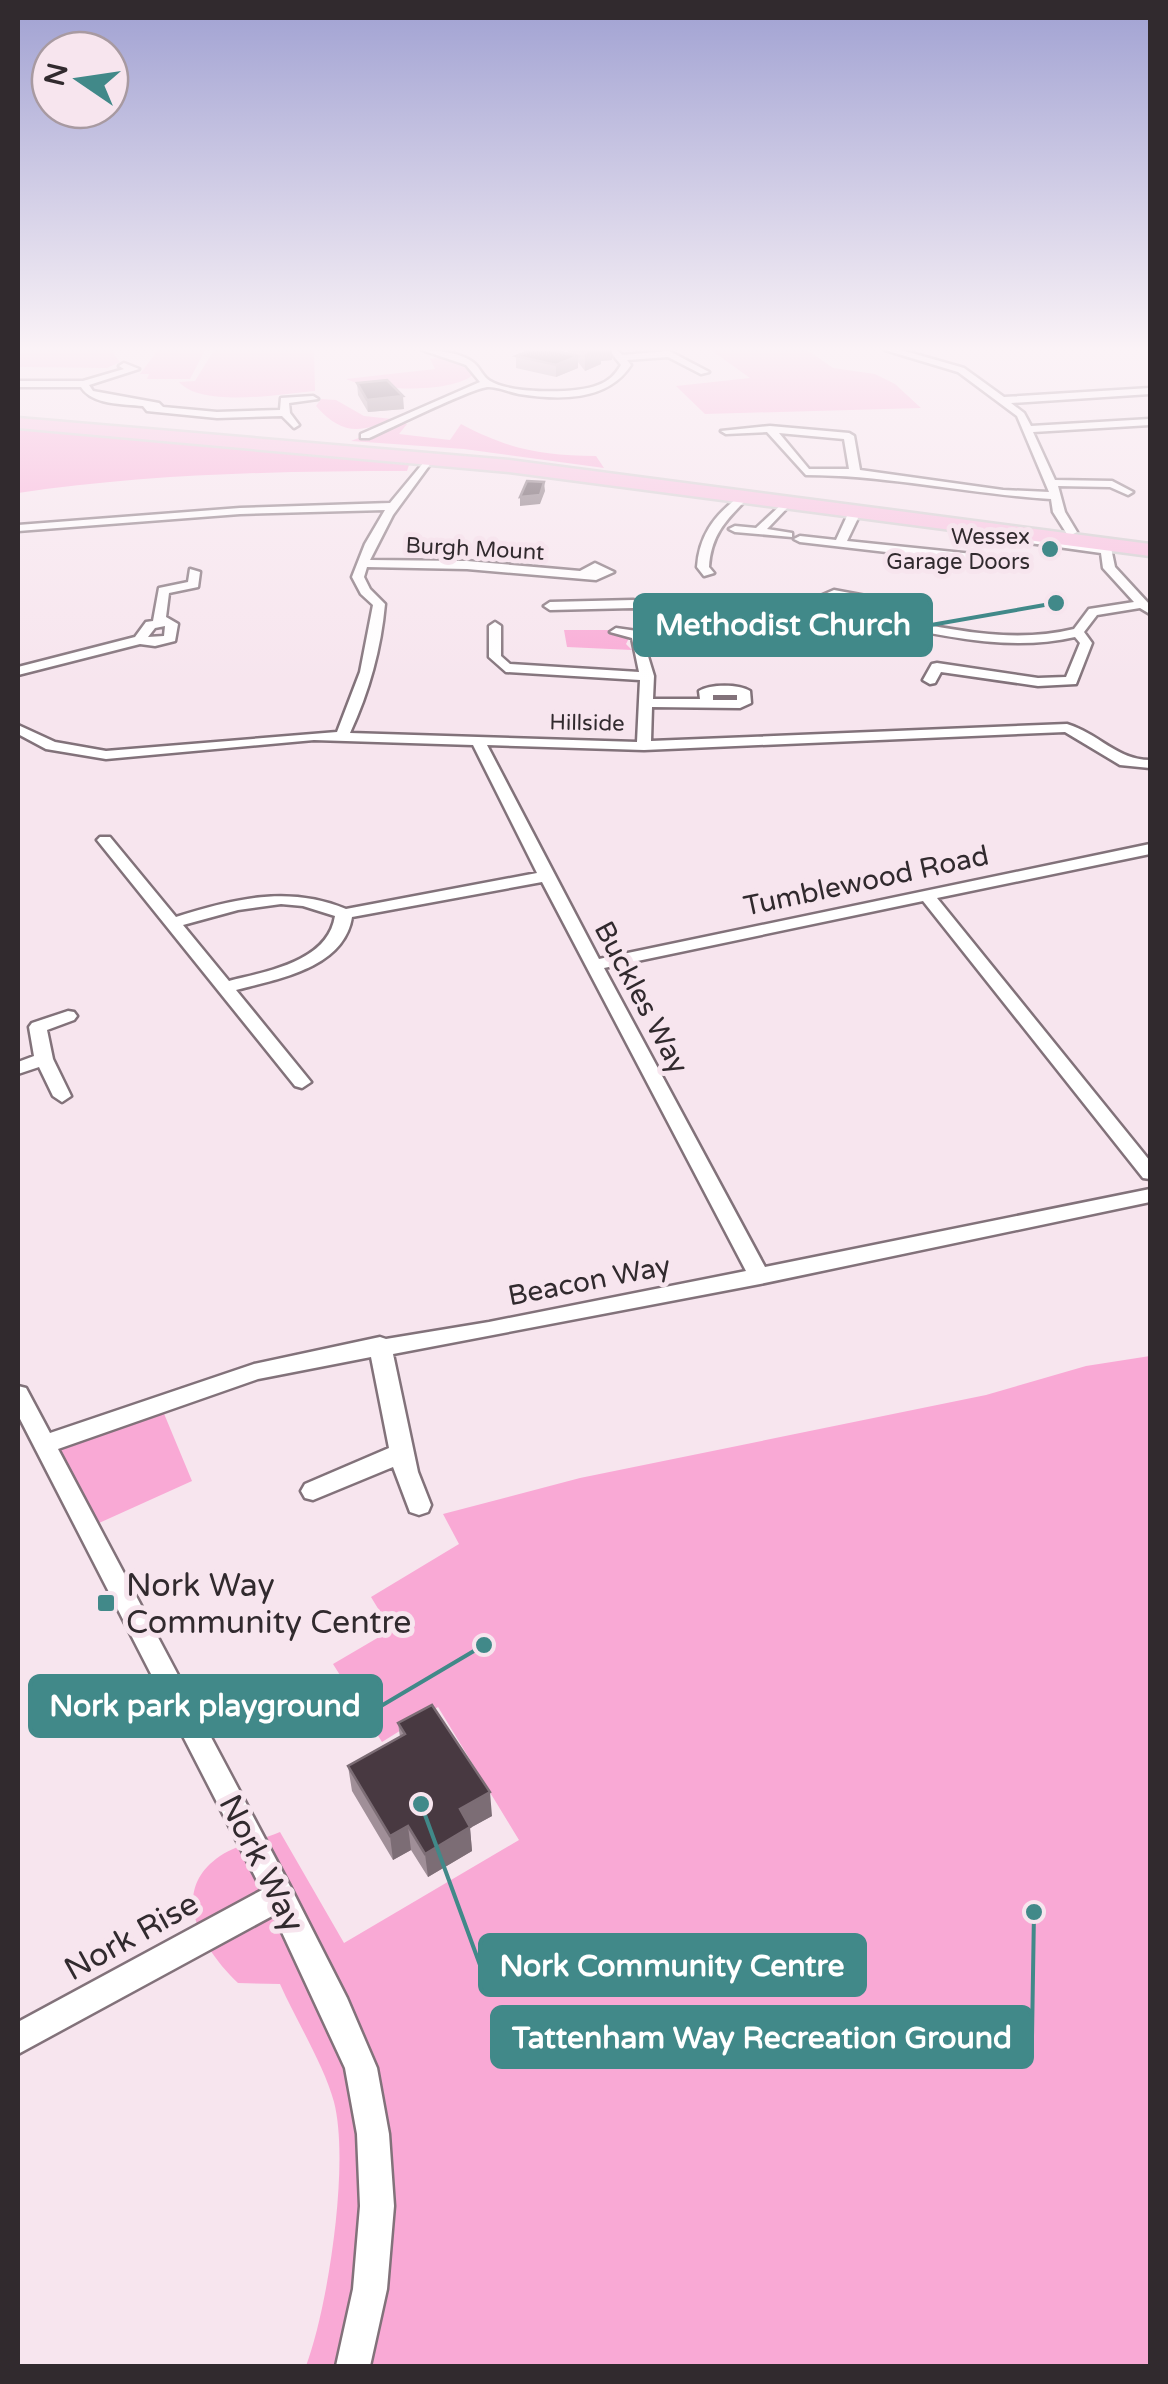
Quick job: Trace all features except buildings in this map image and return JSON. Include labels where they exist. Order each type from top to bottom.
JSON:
[{"type":"highway","points":[[429,461],[1106,548],[1150,546]]},
{"type":"highway","points":[[522,461],[1062,525],[1068,536],[1150,546]]},
{"type":"street","points":[[342,736],[355,710],[377,628],[379,604],[358,577],[362,563],[392,506],[427,461]]},
{"type":"street","points":[[429,461],[1106,548],[1109,568],[1146,609]]},
{"type":"street","points":[[794,461],[801,470],[816,474],[856,472],[905,480],[902,487],[912,493],[946,496],[958,487],[1056,496]]},
{"type":"street","points":[[855,461],[856,472]]},
{"type":"street","points":[[1043,461],[1062,525]]},
{"type":"street","points":[[1051,482],[1112,484],[1128,492]]},
{"type":"street","points":[[708,573],[703,568],[706,539],[722,515],[740,500]]},
{"type":"street","points":[[18,528],[392,506]]},
{"type":"street","points":[[758,531],[783,506]]},
{"type":"street","points":[[841,542],[853,516]]},
{"type":"street","points":[[735,529],[915,552],[945,551],[973,558]]},
{"type":"street","name":"Burgh Mount","points":[[362,563],[585,573]]},
{"type":"street","points":[[159,621],[163,591],[194,584],[194,572]]},
{"type":"street","points":[[550,606],[646,606],[654,616],[638,635]]},
{"type":"street","points":[[859,616],[1017,640],[1045,640],[1078,632],[1096,610],[1146,609]]},
{"type":"street","points":[[18,671],[140,640],[155,642],[172,636],[172,624],[159,621],[148,626],[140,640]]},
{"type":"street","points":[[494,626],[498,664],[646,676]]},
{"type":"street","points":[[616,632],[638,635]]},
{"type":"street","points":[[930,680],[937,667],[1045,682],[1075,677],[1086,643],[1078,632]]},
{"type":"street","points":[[638,635],[646,676],[644,746]]},
{"type":"street","points":[[1033,697],[1045,682]]},
{"type":"street","points":[[646,703],[707,704]]},
{"type":"street","name":"Hillside","points":[[18,730],[51,746],[106,755],[257,739],[342,736],[644,746],[1066,728],[1115,760],[1150,764]]},
{"type":"street","name":"Buckles Way","points":[[480,742],[480,750],[546,876],[760,1276]]},
{"type":"street","points":[[105,840],[302,1082]]},
{"type":"street","name":"Tumblewood Road","points":[[594,965],[1150,849]]},
{"type":"street","points":[[174,922],[270,900],[308,902],[344,914],[546,876]]},
{"type":"street","points":[[926,895],[1150,1173]]},
{"type":"street","points":[[228,987],[310,961],[339,937],[345,925],[344,914]]},
{"type":"street","points":[[62,1096],[44,1059],[38,1028],[68,1016]]},
{"type":"street","points":[[18,1068],[44,1059]]},
{"type":"street","name":"Beacon Way","points":[[45,1444],[254,1372],[380,1345],[489,1330],[1150,1196]]},
{"type":"street","points":[[380,1345],[402,1453],[419,1505]]},
{"type":"street","name":"Nork Way","points":[[18,1394],[280,1896],[336,2008],[360,2068],[373,2134],[377,2206],[372,2272],[353,2366]]},
{"type":"street","points":[[314,1491],[402,1453]]},
{"type":"street","name":"Nork Rise","points":[[18,2039],[280,1896]]},
{"type":"shaded area","points":[[18,461],[370,461],[409,465],[407,471],[212,475],[18,493]]},
{"type":"shaded area","points":[[554,461],[600,461],[604,468]]},
{"type":"shaded area","points":[[564,630],[609,630],[608,634],[629,638],[626,644],[632,650],[567,647]]},
{"type":"shaded area","points":[[1150,1356],[1150,2366],[306,2366],[322,2309],[334,2235],[339,2161],[334,2102],[280,1984],[238,1983],[213,1954],[196,1921],[195,1887],[204,1871],[220,1856],[280,1832],[344,1943],[519,1840],[438,1707],[382,1742],[333,1664],[391,1630],[371,1597],[459,1544],[443,1514],[580,1478],[986,1395],[1086,1366]]},
{"type":"shaded area","points":[[160,1404],[192,1481],[88,1528],[45,1444]]},
{"type":"place","name":"Wessex Garage Doors","points":[[1050,549]]},
{"type":"place","name":"Methodist Church","points":[[1056,603]]},
{"type":"place","name":"Nork Way Community Centre","points":[[106,1603]]},
{"type":"place","name":"Nork park playground","points":[[484,1645]]},
{"type":"place","name":"Nork Community Centre","points":[[421,1804]]},
{"type":"place","name":"Tattenham Way Recreation Ground","points":[[1034,1912]]}]
